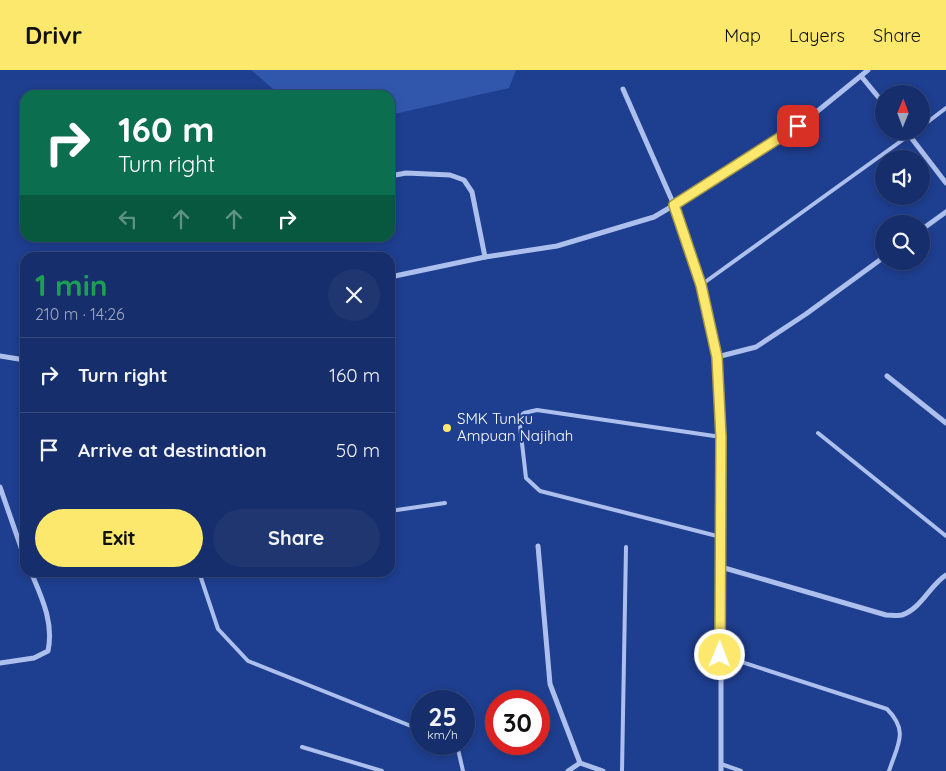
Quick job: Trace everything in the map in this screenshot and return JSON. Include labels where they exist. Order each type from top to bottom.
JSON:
[{"type":"street","points":[[395,276],[485,257],[557,246],[654,217],[798,126],[868,70]]},
{"type":"street","points":[[861,76],[875,93]]},
{"type":"street","points":[[623,89],[674,205],[701,285],[717,357],[721,437],[721,771]]},
{"type":"street","points":[[913,140],[946,183]]},
{"type":"street","points":[[395,175],[415,173],[450,175],[464,180],[472,192],[485,257]]},
{"type":"street","points":[[930,224],[946,212]]},
{"type":"street","points":[[717,357],[756,347],[806,314],[875,264]]},
{"type":"street","points":[[0,356],[20,359]]},
{"type":"street","points":[[887,376],[946,423]]},
{"type":"street","points":[[0,487],[20,545]]},
{"type":"street","points":[[538,546],[550,684],[580,763]]},
{"type":"street","points":[[721,567],[886,615],[902,615],[916,606],[938,580],[946,575]]},
{"type":"street","points":[[0,663],[34,658],[48,651],[51,636],[48,620],[42,597],[33,577]]},
{"type":"street","points":[[568,771],[580,763]]},
{"type":"street","points":[[580,763],[603,771]]},
{"type":"lane","points":[[930,120],[946,108]]},
{"type":"lane","points":[[701,285],[898,140]]},
{"type":"lane","points":[[720,537],[540,491],[526,478],[519,417],[524,413],[537,410],[721,437]]},
{"type":"lane","points":[[818,433],[946,536]]},
{"type":"lane","points":[[395,509],[445,503]]},
{"type":"lane","points":[[622,771],[626,547]]},
{"type":"lane","points":[[201,577],[218,629],[248,661],[410,726]]},
{"type":"lane","points":[[720,655],[887,709],[897,720],[900,735],[889,771]]},
{"type":"lane","points":[[302,747],[382,771]]},
{"type":"lane","points":[[459,755],[463,771]]},
{"type":"lane","points":[[721,764],[741,771]]},
{"type":"shaded area","points":[[251,70],[516,70],[509,88],[395,114],[395,90],[274,90]]},
{"type":"place","name":"SMK Tunku Ampuan Najihah","points":[[447,428]]},
{"type":"route","points":[[720,655],[721,437],[717,357],[701,285],[674,205],[720,178],[798,126]]}]
